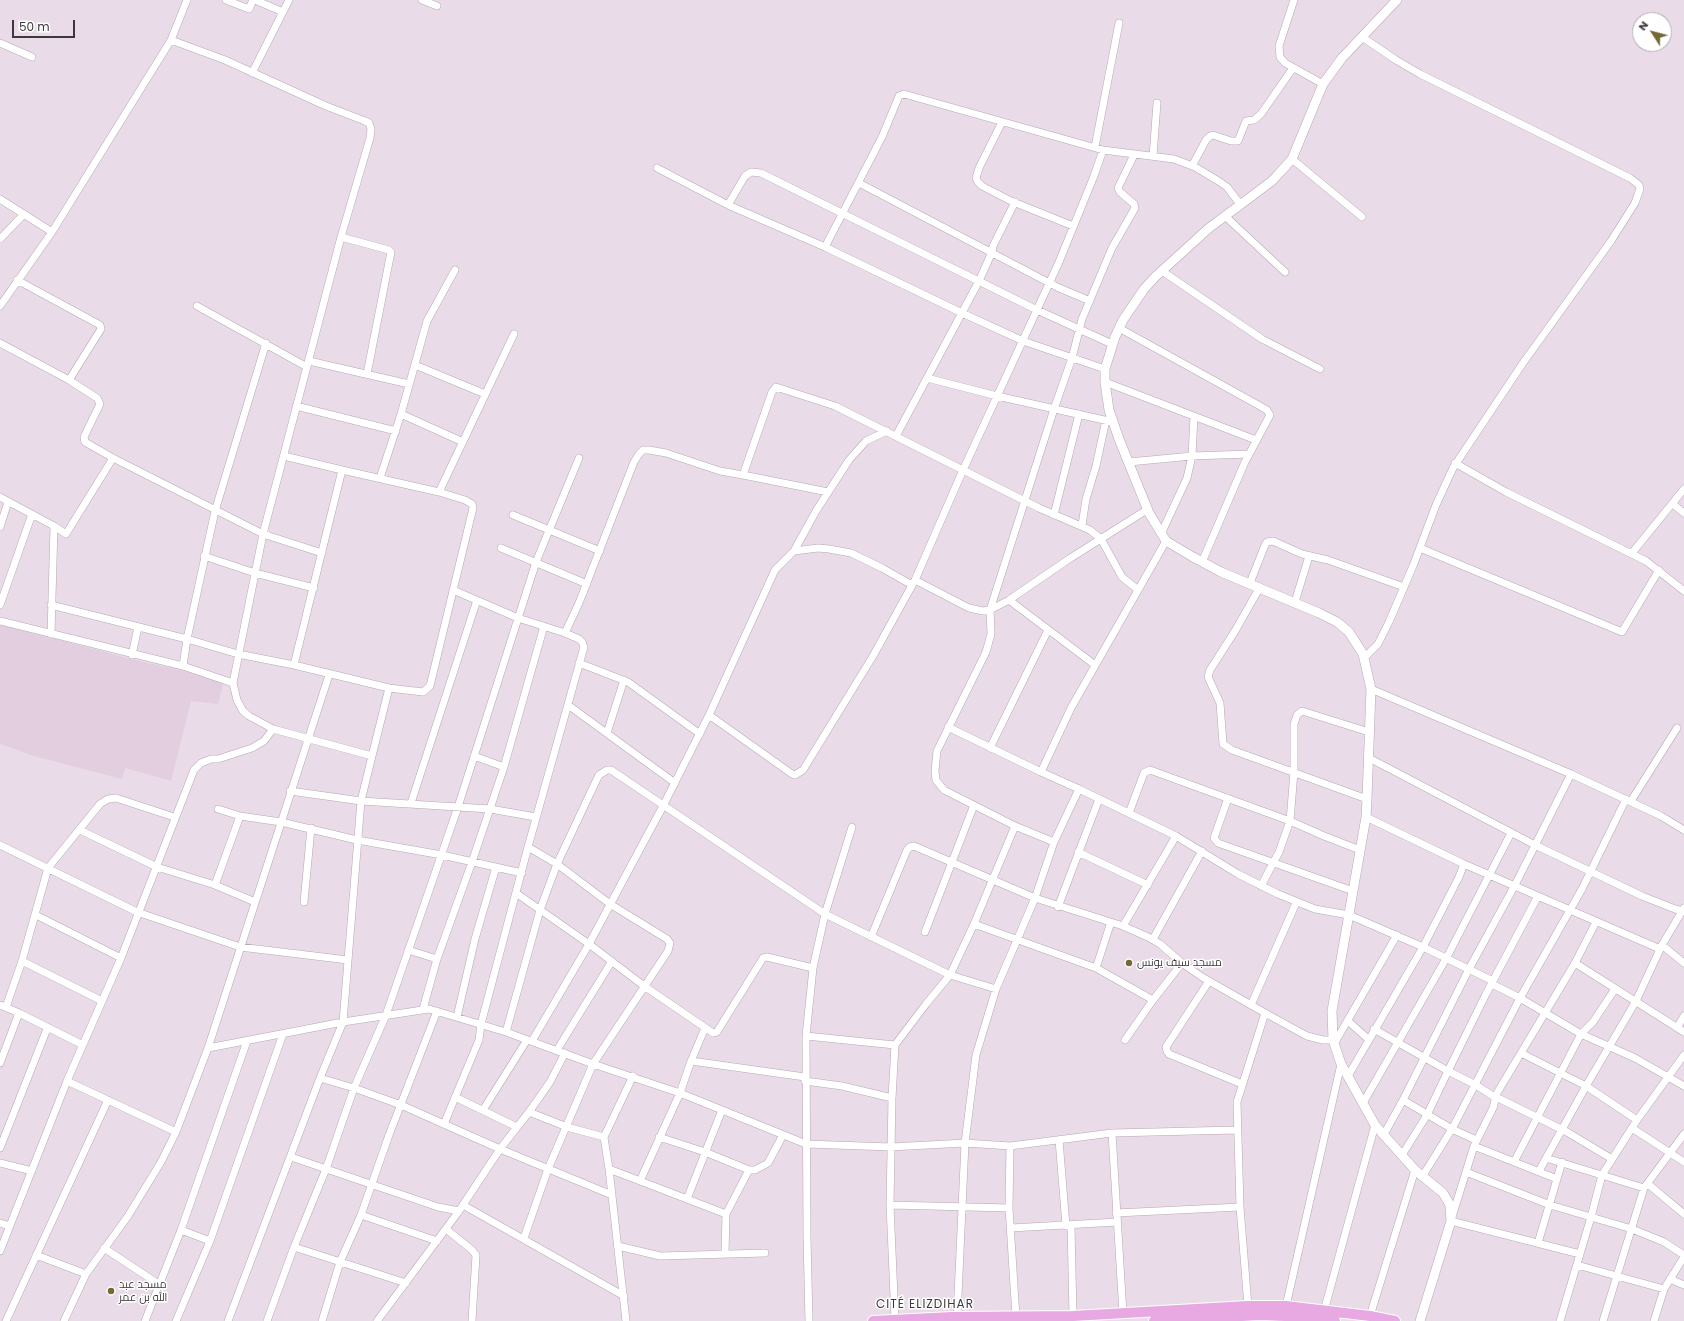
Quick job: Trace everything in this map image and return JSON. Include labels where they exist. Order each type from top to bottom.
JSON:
[{"type":"main road","points":[[873,1321],[957,1317],[1016,1317],[1053,1319],[1073,1316],[1248,1306],[1286,1306],[1309,1316],[1324,1311],[1370,1316],[1395,1321]]},
{"type":"main road","points":[[1154,1321],[1260,1315],[1309,1316],[1334,1321]]},
{"type":"street","points":[[0,306],[52,232],[171,40],[187,0]]},
{"type":"street","points":[[226,0],[249,9],[254,0],[283,12]]},
{"type":"street","points":[[252,73],[289,0]]},
{"type":"street","points":[[422,0],[437,6]]},
{"type":"street","points":[[1294,0],[1283,32],[1279,52],[1282,60],[1293,68],[1323,84]]},
{"type":"street","points":[[1397,0],[1342,58],[1323,84],[1292,159],[1272,181],[1225,216],[1162,271],[1144,289],[1119,328],[1112,344],[1105,369],[1105,382],[1109,421],[1129,462],[1148,509],[1163,537],[1202,562],[1295,602],[1337,622],[1349,632],[1364,654],[1370,689],[1366,817],[1332,1012],[1334,1042],[1341,1064],[1375,1125],[1383,1136],[1415,1170],[1436,1187],[1447,1199],[1450,1205],[1451,1219]]},
{"type":"street","points":[[1094,147],[1119,24]]},
{"type":"street","points":[[1362,37],[1420,74],[1630,178],[1640,185],[1635,203],[1611,241],[1523,363],[1455,464],[1436,505],[1404,588],[1378,644],[1367,655],[1364,654]]},
{"type":"street","points":[[171,40],[225,60],[326,106],[353,115],[369,123],[371,129],[370,138],[341,237],[263,534],[233,684],[239,706],[243,711],[249,716],[273,729],[372,756]]},
{"type":"street","points":[[0,43],[32,57]]},
{"type":"street","points":[[1192,166],[1206,140],[1210,136],[1213,135],[1231,141],[1238,141],[1246,121],[1254,120],[1261,114],[1293,68]]},
{"type":"street","points":[[825,247],[882,137],[899,96],[902,94],[934,101],[1002,122],[1103,150],[1174,159],[1192,166],[1227,187],[1240,204]]},
{"type":"street","points":[[1153,156],[1157,103]]},
{"type":"street","points":[[1002,122],[982,160],[976,178],[982,186],[1015,202],[1074,226]]},
{"type":"street","points":[[709,715],[792,774],[798,774],[809,761],[873,656],[914,583],[963,470],[1074,226],[1103,150]]},
{"type":"street","points":[[1054,842],[1015,826],[944,790],[936,780],[935,771],[937,751],[986,652],[990,634],[990,610],[1026,501],[1054,408],[1072,358],[1082,319],[1112,248],[1135,208],[1134,204],[1120,192],[1118,188],[1134,155]]},
{"type":"street","points":[[1292,159],[1362,217]]},
{"type":"street","points":[[657,168],[728,205],[825,247],[1023,341],[1105,369]]},
{"type":"street","points":[[728,205],[744,176],[751,172],[761,173],[1037,310],[1112,344]]},
{"type":"street","points":[[859,183],[1063,290],[1090,301]]},
{"type":"street","points":[[0,199],[52,232]]},
{"type":"street","points":[[896,436],[979,281],[992,252],[993,246],[1015,202]]},
{"type":"street","points":[[0,239],[24,214]]},
{"type":"street","points":[[1225,216],[1285,272]]},
{"type":"street","points":[[341,237],[389,250],[391,252],[367,374]]},
{"type":"street","points":[[380,478],[396,431],[427,321],[455,270]]},
{"type":"street","points":[[1162,271],[1262,339],[1320,369]]},
{"type":"street","points":[[17,280],[100,325],[101,329],[69,380]]},
{"type":"street","points":[[197,306],[308,364],[367,374],[409,384]]},
{"type":"street","points":[[1119,328],[1267,410],[1270,415],[1249,454],[1202,562]]},
{"type":"street","points":[[439,492],[514,334]]},
{"type":"street","points":[[0,343],[69,380],[100,401],[100,404],[84,436],[85,442],[215,511],[263,534],[322,553]]},
{"type":"street","points":[[183,666],[204,556],[215,511],[266,343]]},
{"type":"street","points":[[415,365],[485,394]]},
{"type":"street","points":[[927,378],[997,396],[1109,421]]},
{"type":"street","points":[[1105,382],[1256,440]]},
{"type":"street","points":[[743,475],[772,392],[776,387],[835,406],[1054,515],[1082,525],[1101,539],[1122,577],[1137,590]]},
{"type":"street","points":[[296,406],[396,431]]},
{"type":"street","points":[[401,414],[463,442]]},
{"type":"street","points":[[1054,515],[1079,414]]},
{"type":"street","points":[[1041,772],[1071,708],[1137,590],[1163,537],[1187,478],[1192,456],[1194,416]]},
{"type":"street","points":[[1082,525],[1086,498],[1109,421]]},
{"type":"street","points":[[483,1110],[589,944],[700,734],[775,570],[794,551],[828,492],[849,460],[870,438],[887,431]]},
{"type":"street","points":[[565,633],[587,584],[634,462],[643,450],[666,453],[720,471],[828,492]]},
{"type":"street","points":[[1129,462],[1192,456],[1249,454]]},
{"type":"street","points":[[51,605],[187,639],[238,654],[294,665],[329,675],[389,688],[419,693],[423,692],[430,686],[473,508],[472,504],[465,500],[439,492],[284,456]]},
{"type":"street","points":[[0,497],[66,534],[113,458]]},
{"type":"street","points":[[267,1321],[294,1247],[326,1169],[354,1088],[386,1015],[442,856],[536,562],[579,458]]},
{"type":"street","points":[[1455,464],[1506,492],[1632,553],[1659,570],[1684,591]]},
{"type":"street","points":[[294,665],[342,470]]},
{"type":"street","points":[[1632,553],[1684,490]]},
{"type":"street","points":[[0,527],[8,502]]},
{"type":"street","points":[[1673,504],[1684,513]]},
{"type":"street","points":[[794,551],[818,548],[839,550],[850,553],[969,608],[983,611],[990,610],[1009,600],[1148,509]]},
{"type":"street","points":[[0,605],[32,514]]},
{"type":"street","points":[[513,515],[600,551]]},
{"type":"street","points":[[51,634],[54,526]]},
{"type":"street","points":[[1250,583],[1265,545],[1270,541],[1309,556],[1328,560],[1404,588]]},
{"type":"street","points":[[501,548],[587,584]]},
{"type":"street","points":[[1420,548],[1622,632],[1659,570]]},
{"type":"street","points":[[204,556],[255,573],[314,588]]},
{"type":"street","points":[[1295,602],[1309,556]]},
{"type":"street","points":[[1260,587],[1210,670],[1208,679],[1220,703],[1222,736],[1225,746],[1232,750],[1367,799]]},
{"type":"street","points":[[444,1124],[479,1040],[481,1024],[536,817],[584,647],[582,642],[565,633],[518,618],[453,590]]},
{"type":"street","points":[[411,803],[476,600]]},
{"type":"street","points":[[1009,600],[1095,665]]},
{"type":"street","points":[[0,621],[132,655],[183,666],[233,684]]},
{"type":"street","points":[[423,1009],[437,959],[504,767],[544,626]]},
{"type":"street","points":[[132,655],[138,627]]},
{"type":"street","points":[[990,748],[1048,630]]},
{"type":"street","points":[[580,664],[624,680],[700,734]]},
{"type":"street","points":[[64,1321],[86,1274],[137,1202],[176,1132],[208,1048],[329,675]]},
{"type":"street","points":[[607,733],[624,680]]},
{"type":"street","points":[[228,1321],[320,1078],[343,1022],[361,801],[389,688]]},
{"type":"street","points":[[1370,689],[1629,800],[1684,830]]},
{"type":"street","points":[[568,705],[675,783]]},
{"type":"street","points":[[1261,886],[1279,852],[1290,821],[1294,772],[1294,724],[1295,718],[1299,712],[1302,711],[1310,713],[1369,732]]},
{"type":"street","points":[[948,727],[1079,790],[1100,798],[1176,836],[1261,886],[1296,903],[1328,912],[1349,915],[1446,957],[1493,982],[1581,1034],[1609,1046],[1684,1086]]},
{"type":"street","points":[[1422,1177],[1452,1129],[1520,998],[1629,800],[1677,728]]},
{"type":"street","points":[[0,1251],[67,1081],[121,958],[137,912],[157,867],[174,817],[194,770],[201,763],[252,748],[264,741],[273,729]]},
{"type":"street","points":[[474,756],[504,767]]},
{"type":"street","points":[[1368,758],[1511,833],[1590,872],[1649,899],[1675,909],[1684,910],[1661,947],[1636,1001],[1561,1129],[1539,1171]]},
{"type":"street","points":[[506,1032],[540,910],[557,864],[596,781],[602,772],[610,770],[825,914],[950,975],[996,990]]},
{"type":"street","points":[[1130,814],[1144,773],[1150,770],[1290,821],[1360,850]]},
{"type":"street","points":[[1383,1136],[1425,1058],[1469,969],[1515,885],[1571,774]]},
{"type":"street","points":[[957,1317],[965,1143],[976,1055],[996,990],[1035,898],[1054,842],[1079,790]]},
{"type":"street","points":[[290,792],[361,801],[490,809],[536,817]]},
{"type":"street","points":[[83,1045],[3,1006],[22,961],[48,868],[100,804],[108,799],[116,798],[174,817]]},
{"type":"street","points":[[1058,906],[1100,798]]},
{"type":"street","points":[[1228,798],[1214,838],[1216,841],[1222,845],[1353,891]]},
{"type":"street","points":[[925,932],[974,805]]},
{"type":"street","points":[[218,808],[240,816],[282,822],[357,840],[522,873]]},
{"type":"street","points":[[215,885],[240,816]]},
{"type":"street","points":[[1366,817],[1464,864],[1515,885],[1596,922],[1661,947],[1684,963]]},
{"type":"street","points":[[895,1320],[890,1205],[892,1098],[895,1045],[950,975],[974,924],[1015,826]]},
{"type":"street","points":[[809,1321],[805,1079],[806,1036],[813,968],[825,914],[852,827]]},
{"type":"street","points":[[304,902],[311,828]]},
{"type":"street","points":[[80,830],[157,867],[215,885],[255,902]]},
{"type":"street","points":[[1363,1103],[1446,957],[1511,833]]},
{"type":"street","points":[[1123,926],[1176,836]]},
{"type":"street","points":[[0,845],[137,912],[240,947],[348,960]]},
{"type":"street","points":[[524,1238],[548,1169],[593,1064],[668,951],[670,943],[667,939],[610,904],[557,864],[528,847]]},
{"type":"street","points":[[871,937],[907,850],[910,847],[921,848],[1035,898],[1123,926],[1153,939],[1182,963],[1209,981],[1265,1013],[1307,1036],[1334,1042]]},
{"type":"street","points":[[1078,852],[1148,884]]},
{"type":"street","points":[[1153,939],[1202,852]]},
{"type":"street","points":[[1348,1076],[1423,947],[1459,877],[1464,864]]},
{"type":"street","points":[[457,1017],[475,940],[496,867]]},
{"type":"street","points":[[516,893],[589,944],[644,986],[713,1033],[718,1030],[763,958],[767,957],[813,968]]},
{"type":"street","points":[[1402,1155],[1427,1115],[1493,982],[1538,896]]},
{"type":"street","points":[[1251,1005],[1296,903]]},
{"type":"street","points":[[36,915],[121,958]]},
{"type":"street","points":[[1096,968],[1111,922]]},
{"type":"street","points":[[1420,1321],[1475,1143],[1497,1093],[1575,963],[1596,922]]},
{"type":"street","points":[[974,924],[1096,968],[1153,1000]]},
{"type":"street","points":[[1334,1042],[1348,1021],[1397,935]]},
{"type":"street","points":[[408,950],[437,959]]},
{"type":"street","points":[[22,961],[102,1001]]},
{"type":"street","points":[[557,1050],[612,961]]},
{"type":"street","points":[[1125,1040],[1153,1000],[1182,963]]},
{"type":"street","points":[[1575,963],[1684,1032]]},
{"type":"street","points":[[1209,981],[1167,1045],[1167,1051],[1169,1054],[1242,1084]]},
{"type":"street","points":[[1514,1162],[1581,1034],[1593,1022],[1615,989]]},
{"type":"street","points":[[208,1048],[343,1022],[423,1009],[437,1011],[506,1032],[593,1064],[632,1076],[680,1093],[806,1144],[891,1147],[965,1143],[1010,1146],[1112,1133],[1236,1130]]},
{"type":"street","points":[[322,1321],[340,1262],[360,1215],[437,1011]]},
{"type":"street","points":[[0,1063],[19,1013]]},
{"type":"street","points":[[1248,1306],[1240,1207],[1236,1130],[1237,1102],[1265,1013]]},
{"type":"street","points":[[1677,1028],[1684,1016]]},
{"type":"street","points":[[1348,1021],[1368,1040]]},
{"type":"street","points":[[640,1181],[680,1093],[691,1060],[705,1028]]},
{"type":"street","points":[[0,1148],[48,1029]]},
{"type":"street","points":[[1374,1029],[1448,1071],[1476,1085],[1496,1098],[1561,1129],[1612,1159]]},
{"type":"street","points":[[176,1321],[210,1241],[283,1034]]},
{"type":"street","points":[[806,1036],[895,1045]]},
{"type":"street","points":[[145,1321],[181,1230],[247,1041]]},
{"type":"street","points":[[377,1321],[446,1229],[500,1149],[529,1112],[550,1082],[565,1053]]},
{"type":"street","points":[[1521,1053],[1586,1086],[1637,1120]]},
{"type":"street","points":[[1560,1321],[1602,1175],[1637,1120],[1684,1055]]},
{"type":"street","points":[[691,1060],[805,1079],[892,1098]]},
{"type":"street","points":[[1286,1306],[1341,1064]]},
{"type":"street","points":[[626,1321],[604,1136],[632,1076]]},
{"type":"street","points":[[320,1078],[354,1088],[401,1105],[436,1122],[444,1124],[500,1149],[612,1195]]},
{"type":"street","points":[[67,1081],[176,1132]]},
{"type":"street","points":[[455,1097],[517,1127]]},
{"type":"street","points":[[6,1321],[108,1100]]},
{"type":"street","points":[[1403,1100],[1475,1143],[1514,1162],[1557,1179]]},
{"type":"street","points":[[687,1199],[722,1110]]},
{"type":"street","points":[[529,1112],[567,1127],[604,1136]]},
{"type":"street","points":[[1324,1311],[1375,1125]]},
{"type":"street","points":[[1632,1128],[1684,1162]]},
{"type":"street","points":[[1112,1133],[1116,1222],[1123,1314]]},
{"type":"street","points":[[1603,1321],[1616,1276],[1646,1186],[1684,1134]]},
{"type":"street","points":[[659,1137],[705,1152],[749,1170],[759,1169],[768,1163],[784,1135]]},
{"type":"street","points":[[1059,1140],[1069,1226],[1073,1316]]},
{"type":"street","points":[[1010,1146],[1009,1208],[1016,1317]]},
{"type":"street","points":[[291,1157],[372,1183],[438,1207],[461,1208],[524,1238],[624,1296]]},
{"type":"street","points":[[1546,1158],[1602,1175],[1646,1186],[1684,1214]]},
{"type":"street","points":[[1538,1243],[1562,1162]]},
{"type":"street","points":[[0,1163],[32,1171]]},
{"type":"street","points":[[609,1169],[726,1214]]},
{"type":"street","points":[[725,1254],[726,1214],[749,1170]]},
{"type":"street","points":[[1370,1316],[1415,1170]]},
{"type":"street","points":[[1466,1172],[1550,1205],[1632,1229],[1664,1242],[1684,1256],[1664,1289],[1654,1321]]},
{"type":"street","points":[[890,1205],[1009,1208]]},
{"type":"street","points":[[1116,1213],[1240,1207]]},
{"type":"street","points":[[360,1215],[437,1241]]},
{"type":"street","points":[[1451,1219],[1580,1254]]},
{"type":"street","points":[[1010,1228],[1069,1226],[1116,1222]]},
{"type":"street","points":[[0,1224],[10,1226]]},
{"type":"street","points":[[446,1229],[476,1255],[472,1321]]},
{"type":"street","points":[[181,1230],[210,1241]]},
{"type":"street","points":[[618,1246],[660,1256],[765,1253]]},
{"type":"street","points":[[294,1247],[406,1283]]},
{"type":"street","points":[[104,1248],[160,1284]]},
{"type":"street","points":[[36,1255],[86,1274]]},
{"type":"street","points":[[1577,1265],[1664,1289]]},
{"type":"street","points":[[1670,1279],[1684,1285]]},
{"type":"shaded area","points":[[0,624],[131,659],[224,680],[218,704],[191,701],[171,781],[125,768],[122,779],[34,756],[0,744]]},
{"type":"place","name":"مسجد سيف يونس","points":[[1129,963]]},
{"type":"place","name":"مسجد عبد الله بن عمر","points":[[111,1291]]},
{"type":"district","name":"CITÉ ELIZDIHAR","points":[[925,1305]]}]
